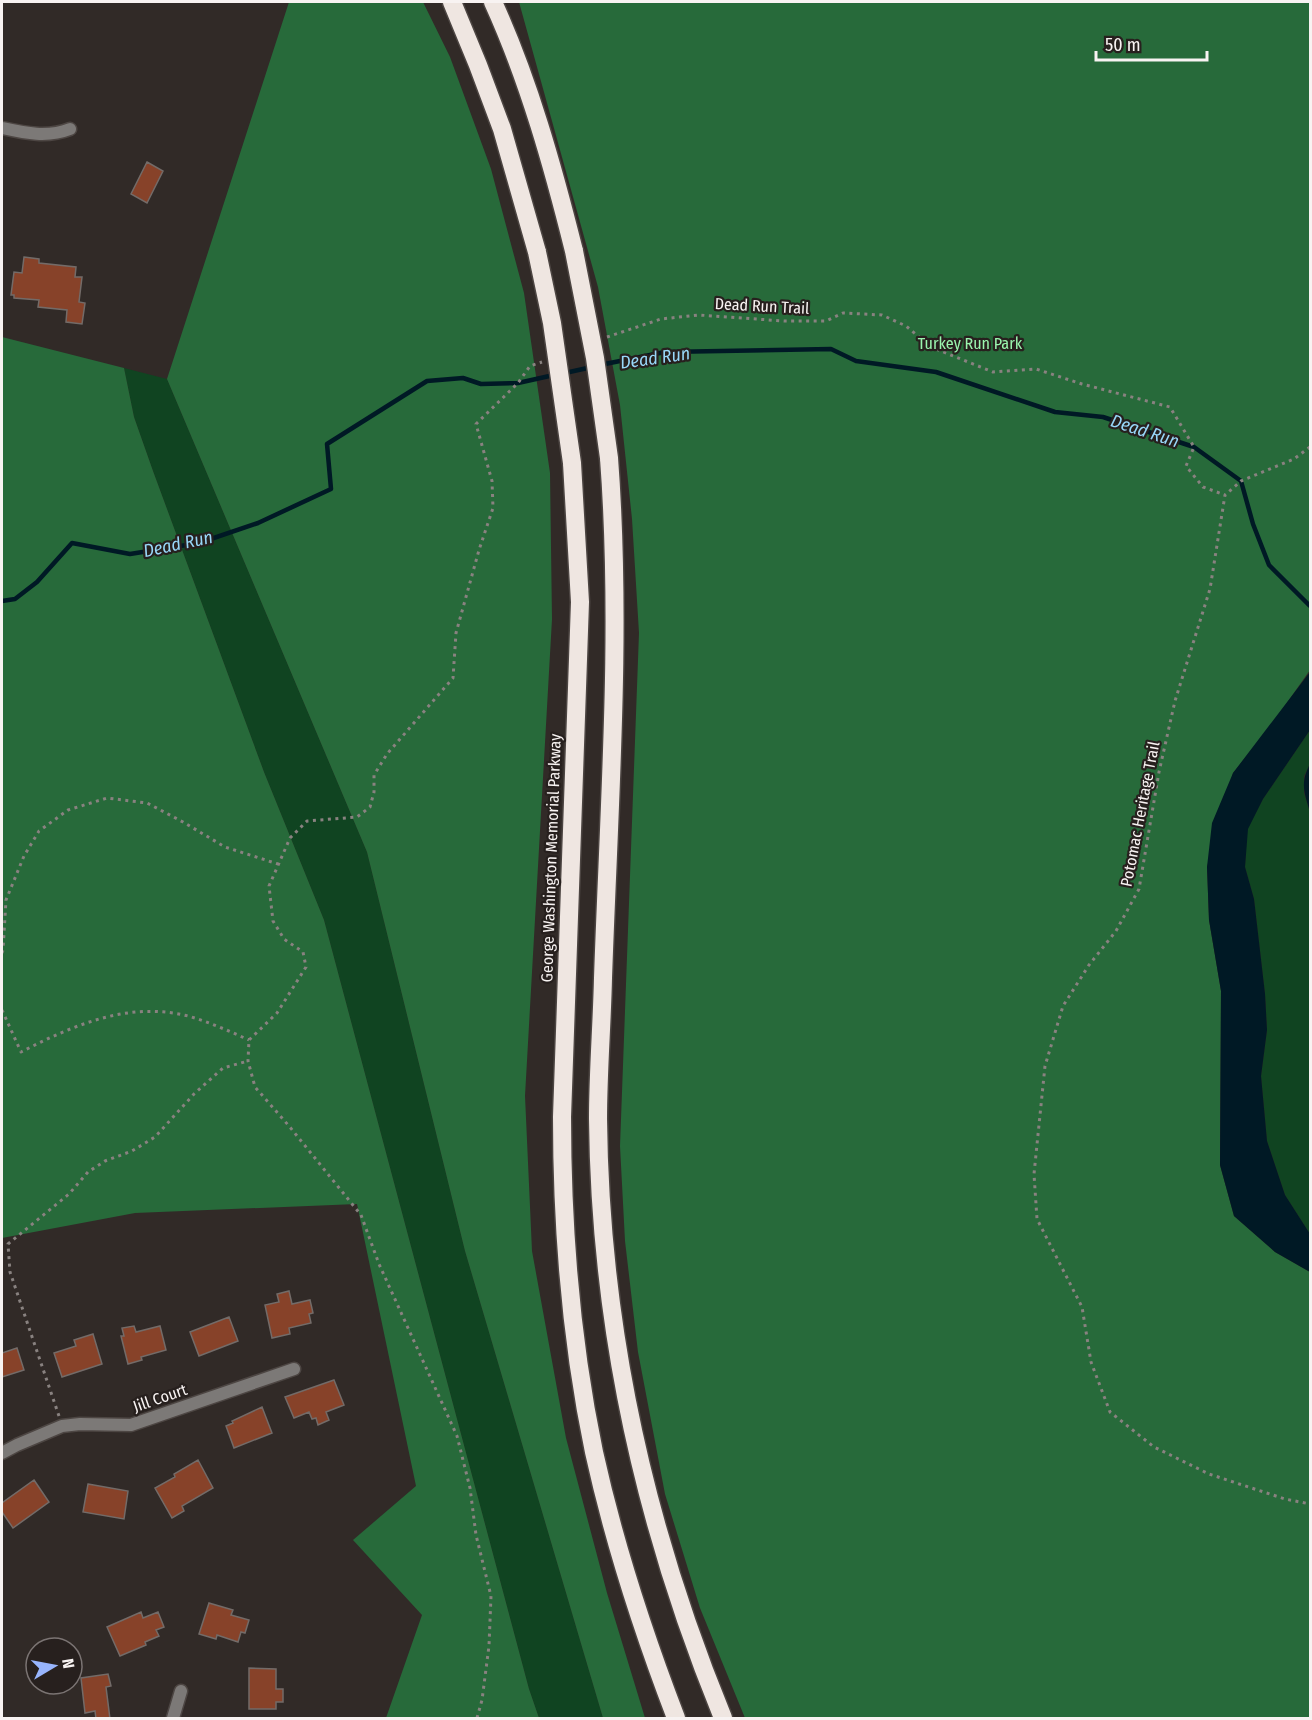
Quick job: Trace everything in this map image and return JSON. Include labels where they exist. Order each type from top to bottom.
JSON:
[{"type":"highway","name":"George Washington Memorial Parkway","points":[[452,2],[502,129],[537,252],[552,322],[572,463],[580,602],[562,1117],[562,1177],[569,1288],[578,1362],[594,1453],[624,1569],[676,1719]]},
{"type":"highway","points":[[494,2],[535,116],[574,251],[595,358],[609,458],[616,625],[598,1117],[606,1261],[617,1353],[642,1474],[671,1577],[695,1649],[723,1719]]},
{"type":"street","points":[[2,128],[47,135],[70,129]]},
{"type":"street","name":"Jill Court","points":[[2,1454],[17,1445],[62,1426],[130,1425],[294,1369]]},
{"type":"street","points":[[173,1719],[181,1691]]},
{"type":"path","name":"Dead Run Trail","points":[[606,338],[661,319],[699,315],[784,321],[826,321],[843,313],[882,315],[906,326],[931,347],[993,372],[1036,369],[1082,384],[1170,407],[1194,447],[1186,466],[1203,487],[1225,495]]},
{"type":"path","points":[[477,1719],[482,1700],[489,1646],[491,1596],[476,1535],[470,1488],[457,1436],[379,1264],[362,1215],[255,1087],[248,1061],[249,1040],[277,1013],[306,967],[303,952],[284,939],[273,921],[269,886],[278,864],[290,838],[307,822],[357,818],[370,807],[374,792],[374,775],[387,754],[453,678],[456,633],[493,508],[492,481],[476,424],[518,383],[530,366],[552,358]]},
{"type":"path","points":[[1225,495],[1240,481],[1294,459],[1311,447]]},
{"type":"path","name":"Potomac Heritage Trail","points":[[1225,495],[1210,589],[1175,701],[1140,889],[1116,931],[1089,965],[1063,1006],[1045,1066],[1034,1174],[1037,1219],[1082,1307],[1091,1362],[1110,1412],[1154,1447],[1209,1474],[1285,1499],[1311,1504]]},
{"type":"path","points":[[2,953],[6,900],[24,856],[39,831],[68,810],[107,798],[147,803],[225,847],[278,864]]},
{"type":"path","points":[[2,1010],[21,1052],[87,1022],[116,1014],[154,1011],[188,1016],[249,1040]]},
{"type":"path","points":[[62,1426],[10,1272],[8,1244],[69,1194],[88,1172],[105,1161],[132,1151],[155,1137],[194,1094],[223,1068],[248,1061]]},
{"type":"green space","points":[[289,2],[423,2],[450,57],[491,169],[524,293],[550,473],[552,619],[525,1096],[532,1251],[566,1438],[607,1593],[645,1718],[603,1718],[465,1251],[367,852],[167,379]]},
{"type":"green space","name":"Turkey Run Park","points":[[519,2],[1310,2],[1310,670],[1270,727],[1233,773],[1207,867],[1209,920],[1221,991],[1220,1165],[1234,1216],[1275,1252],[1310,1272],[1310,1718],[745,1718],[700,1608],[665,1494],[638,1352],[625,1241],[620,1146],[639,633],[632,519],[620,405],[598,287]]},
{"type":"green space","points":[[2,337],[124,368],[134,417],[153,471],[264,772],[324,920],[529,1689],[539,1718],[386,1718],[422,1615],[353,1540],[416,1486],[357,1204],[135,1213],[2,1238]]},
{"type":"green space","points":[[124,368],[167,379],[367,852],[465,1251],[603,1718],[539,1718],[529,1689],[324,920],[264,772],[153,471],[134,417]]},
{"type":"green space","points":[[1310,730],[1310,764],[1304,776],[1304,793],[1310,812],[1310,1234],[1285,1195],[1267,1141],[1261,1076],[1267,1030],[1265,994],[1254,899],[1245,867],[1247,829],[1263,799]]},
{"type":"water","points":[[1310,672],[1310,730],[1263,799],[1248,829],[1245,867],[1254,899],[1265,994],[1267,1030],[1261,1076],[1267,1141],[1285,1195],[1310,1234],[1310,1272],[1275,1252],[1234,1216],[1220,1165],[1221,991],[1209,920],[1207,867],[1212,823],[1233,773]]},
{"type":"water","points":[[1310,764],[1310,812],[1304,788]]},
{"type":"building","points":[[147,162],[163,171],[147,203],[131,194]]},
{"type":"building","points":[[24,257],[39,259],[39,263],[76,267],[75,277],[82,277],[79,302],[85,303],[82,324],[66,322],[67,310],[38,307],[39,300],[14,298],[14,295],[11,295],[14,272],[22,273]]},
{"type":"building","points":[[289,1291],[292,1304],[310,1300],[313,1313],[309,1314],[311,1323],[289,1328],[290,1334],[272,1338],[265,1305],[279,1302],[277,1294]]},
{"type":"building","points":[[229,1317],[238,1341],[199,1356],[190,1332]]},
{"type":"building","points":[[134,1326],[136,1332],[160,1326],[166,1350],[141,1357],[142,1360],[128,1364],[121,1336],[124,1336],[122,1328]]},
{"type":"building","points":[[93,1334],[102,1364],[62,1377],[54,1353],[76,1346],[74,1340]]},
{"type":"building","points":[[17,1348],[24,1370],[2,1377],[2,1353]]},
{"type":"building","points":[[334,1380],[344,1405],[326,1412],[329,1420],[318,1425],[316,1418],[312,1419],[309,1412],[294,1418],[285,1397]]},
{"type":"building","points":[[262,1407],[272,1433],[234,1448],[226,1426]]},
{"type":"building","points":[[198,1460],[213,1488],[182,1506],[184,1511],[172,1518],[155,1488]]},
{"type":"building","points":[[34,1480],[49,1502],[13,1528],[2,1512],[2,1503]]},
{"type":"building","points":[[88,1484],[128,1491],[124,1519],[83,1512]]},
{"type":"building","points":[[209,1603],[233,1610],[231,1615],[249,1620],[245,1633],[241,1632],[238,1642],[217,1635],[216,1639],[199,1634]]},
{"type":"building","points":[[141,1612],[143,1618],[158,1612],[164,1627],[156,1630],[159,1636],[145,1642],[146,1645],[120,1656],[107,1627]]},
{"type":"building","points":[[249,1668],[276,1669],[276,1689],[283,1689],[283,1702],[276,1702],[276,1709],[249,1709]]},
{"type":"building","points":[[108,1674],[111,1686],[106,1687],[110,1719],[96,1719],[95,1711],[85,1713],[84,1678]]},
{"type":"waterway","name":"Dead Run","points":[[600,365],[665,352],[831,349],[856,361],[936,372],[1055,412],[1103,417],[1194,447],[1241,481],[1253,524],[1269,565],[1310,606]]},
{"type":"waterway","name":"Dead Run","points":[[565,373],[592,367]]},
{"type":"waterway","name":"Dead Run","points":[[2,601],[15,599],[37,582],[72,543],[130,554],[199,543],[258,523],[331,489],[327,444],[427,381],[463,378],[481,384],[518,383],[554,375]]}]
